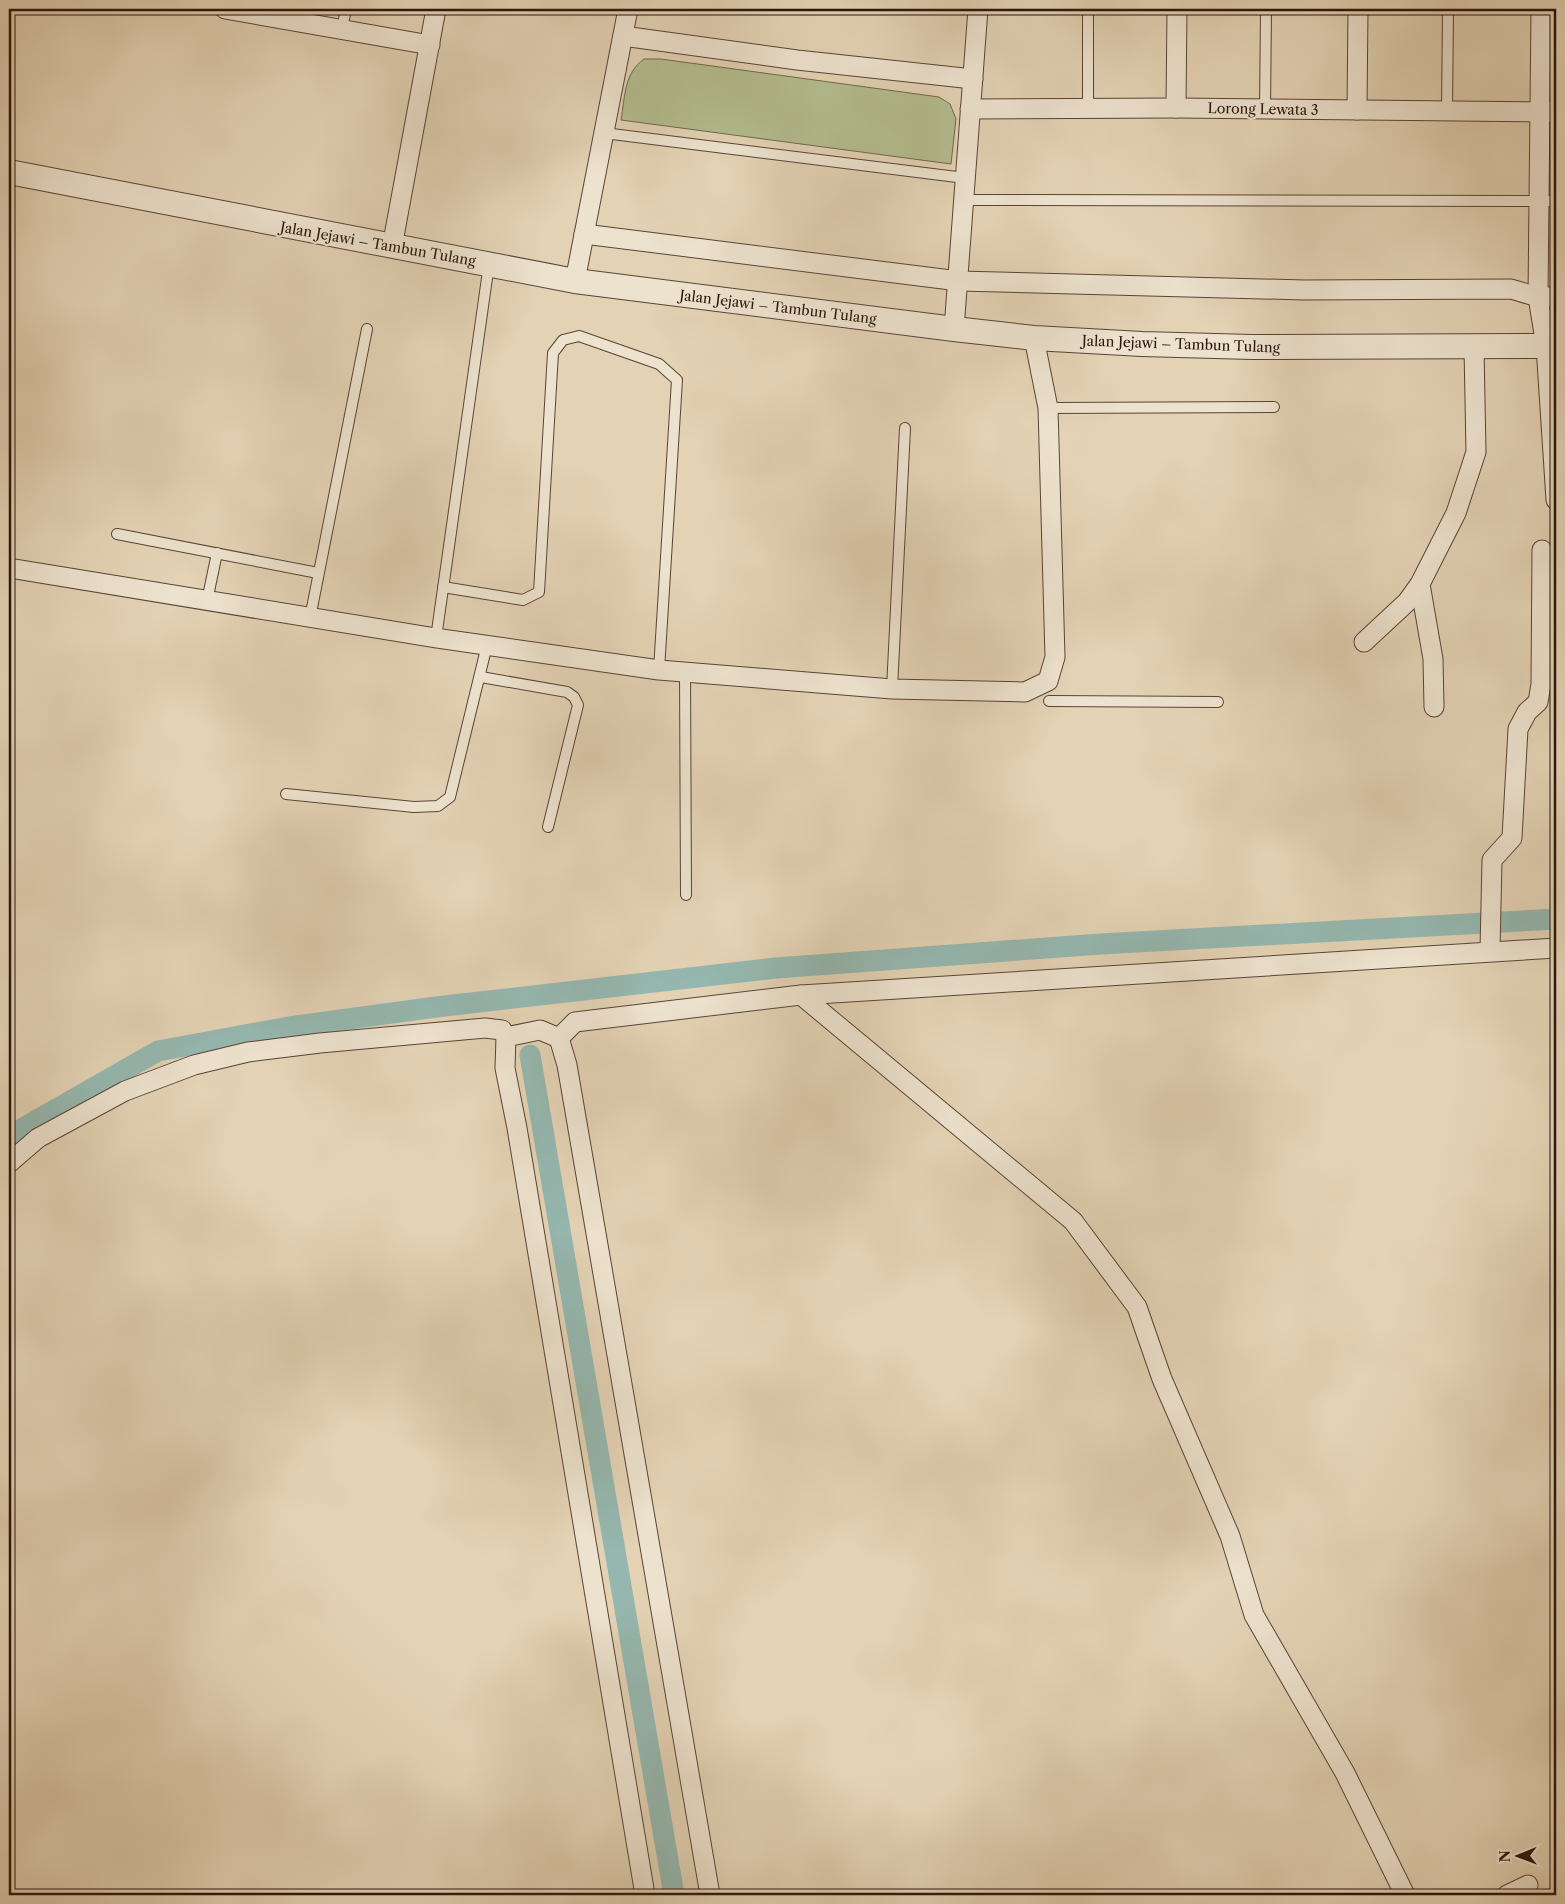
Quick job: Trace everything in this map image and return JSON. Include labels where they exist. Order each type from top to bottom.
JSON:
[{"type":"street","points":[[225,9],[261,12],[342,30],[430,45]]},
{"type":"street","points":[[392,247],[436,9]]},
{"type":"street","points":[[575,281],[628,9]]},
{"type":"street","points":[[954,329],[978,9]]},
{"type":"street","points":[[1176,108],[1177,9]]},
{"type":"street","points":[[1356,110],[1358,9]]},
{"type":"street","points":[[1541,9],[1548,28],[1547,297],[1551,346],[1556,500]]},
{"type":"street","points":[[623,36],[797,60],[973,80]]},
{"type":"street","name":"Lorong Lewata 3","points":[[970,109],[1176,108],[1548,112]]},
{"type":"street","name":"Jalan Jejawi – Tambun Tulang","points":[[9,172],[575,281],[954,329],[1034,338],[1142,344],[1252,347],[1474,348],[1551,346]]},
{"type":"street","points":[[584,234],[959,281],[1304,290],[1511,289],[1547,297]]},
{"type":"street","points":[[9,568],[436,638],[659,670],[892,689],[1025,692],[1048,681],[1055,657],[1048,408],[1034,338]]},
{"type":"street","points":[[1364,642],[1407,602],[1420,584],[1456,513],[1476,452],[1474,348]]},
{"type":"street","points":[[1490,944],[1492,860],[1512,838],[1518,729],[1527,712],[1538,702],[1541,684],[1542,550]]},
{"type":"street","points":[[1420,584],[1433,659],[1434,707]]},
{"type":"street","points":[[559,1038],[575,1022],[801,995],[1490,944],[1556,948]]},
{"type":"street","points":[[801,995],[1073,1221],[1137,1307],[1162,1378],[1230,1536],[1254,1615],[1345,1773],[1406,1895]]},
{"type":"street","points":[[9,1163],[38,1138],[125,1091],[194,1065],[248,1052],[396,1035],[485,1028],[502,1030],[506,1037],[505,1068],[517,1128],[645,1895]]},
{"type":"street","points":[[506,1037],[540,1030],[559,1038]]},
{"type":"street","points":[[559,1038],[569,1074],[710,1895]]},
{"type":"street","points":[[1507,1895],[1528,1885]]},
{"type":"lane","points":[[342,30],[346,9]]},
{"type":"lane","points":[[1088,9],[1088,108]]},
{"type":"lane","points":[[1265,109],[1266,9]]},
{"type":"lane","points":[[1447,111],[1448,9]]},
{"type":"lane","points":[[604,133],[965,178]]},
{"type":"lane","points":[[964,200],[1547,201]]},
{"type":"lane","points":[[436,638],[489,264]]},
{"type":"lane","points":[[310,618],[367,329]]},
{"type":"lane","points":[[443,588],[523,600],[539,592],[553,353],[563,340],[579,336],[659,364],[677,380],[659,670]]},
{"type":"lane","points":[[1048,408],[1274,407]]},
{"type":"lane","points":[[892,689],[905,428]]},
{"type":"lane","points":[[117,534],[318,573]]},
{"type":"lane","points":[[207,601],[217,553]]},
{"type":"lane","points":[[286,794],[414,807],[438,806],[450,797],[488,645]]},
{"type":"lane","points":[[685,671],[686,895]]},
{"type":"lane","points":[[481,677],[567,692],[578,705],[548,827]]},
{"type":"lane","points":[[1049,701],[1218,702]]},
{"type":"green space","points":[[644,59],[661,59],[939,97],[950,104],[956,119],[951,164],[621,120],[629,78],[637,65]]},
{"type":"waterway","points":[[9,1136],[158,1051],[289,1027],[436,1007],[776,968],[1101,944],[1556,919]]},
{"type":"waterway","points":[[530,1055],[674,1895]]}]
